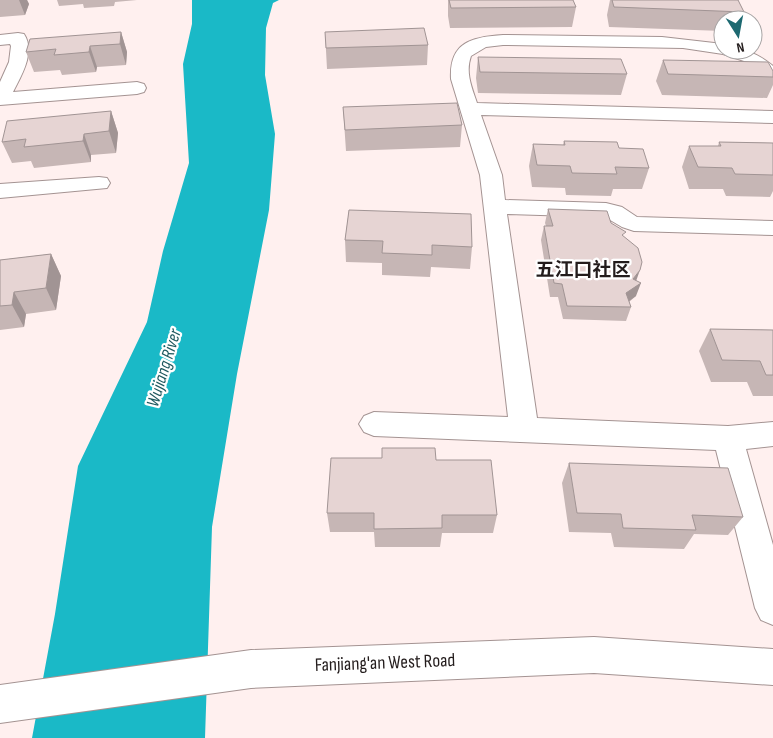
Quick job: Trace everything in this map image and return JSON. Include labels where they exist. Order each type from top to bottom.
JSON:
[{"type":"street","points":[[0,40],[18,38],[21,50],[18,63],[0,99]]},
{"type":"street","points":[[524,430],[491,175],[460,79],[458,64],[462,54],[470,46],[486,42],[682,43],[713,48]]},
{"type":"street","points":[[754,60],[773,75]]},
{"type":"street","points":[[0,99],[137,88]]},
{"type":"street","points":[[470,109],[773,117]]},
{"type":"street","points":[[0,191],[99,183]]},
{"type":"street","points":[[496,207],[606,210],[622,215],[634,224],[773,228]]},
{"type":"street","points":[[374,424],[728,438],[773,434]]},
{"type":"street","points":[[728,438],[773,608]]},
{"type":"street","name":"Fanjiang'an West Road","points":[[1,704],[251,669],[594,655],[773,667]]},
{"type":"water","name":"Wujiang River","points":[[192,0],[279,0],[273,3],[266,28],[265,75],[275,134],[269,210],[237,374],[212,527],[205,738],[32,738],[55,614],[78,466],[147,322],[163,251],[189,163],[183,64],[192,24]]},
{"type":"building","points":[[449,0],[573,0],[576,7],[451,8]]},
{"type":"building","points":[[612,0],[738,0],[743,10],[713,11],[614,7]]},
{"type":"building","points":[[424,28],[428,45],[326,48],[325,32]]},
{"type":"building","points":[[121,32],[120,44],[90,46],[89,52],[54,55],[56,49],[26,52],[30,39]]},
{"type":"building","points":[[478,57],[621,59],[627,74],[480,72]]},
{"type":"building","points":[[663,60],[768,62],[773,71],[773,77],[668,74]]},
{"type":"building","points":[[457,103],[462,125],[345,130],[343,107]]},
{"type":"building","points":[[111,111],[109,131],[84,134],[83,141],[24,147],[26,139],[2,142],[7,121]]},
{"type":"building","points":[[564,141],[617,142],[619,148],[643,149],[649,168],[615,167],[617,174],[572,173],[570,166],[537,165],[533,144],[565,145]]},
{"type":"building","points":[[719,142],[773,143],[773,175],[735,174],[732,168],[698,167],[689,146],[721,146]]},
{"type":"building","points":[[548,209],[607,211],[611,223],[626,232],[622,235],[638,248],[642,262],[640,270],[633,279],[641,283],[626,293],[631,307],[567,306],[562,284],[554,283],[544,226],[553,226]]},
{"type":"building","points":[[349,210],[471,214],[472,247],[432,245],[432,255],[382,253],[383,241],[345,240]]},
{"type":"building","points":[[51,254],[46,288],[14,292],[12,305],[0,306],[0,260]]},
{"type":"building","points":[[710,329],[773,330],[773,375],[766,375],[760,361],[722,360]]},
{"type":"building","points":[[382,448],[435,448],[436,460],[491,460],[497,515],[442,515],[442,528],[374,529],[374,513],[327,513],[331,458],[382,458]]},
{"type":"building","points":[[569,463],[728,468],[743,517],[692,515],[696,530],[623,528],[621,514],[577,513]]},
{"type":"district","name":"五江口社区","points":[[583,270]]}]
